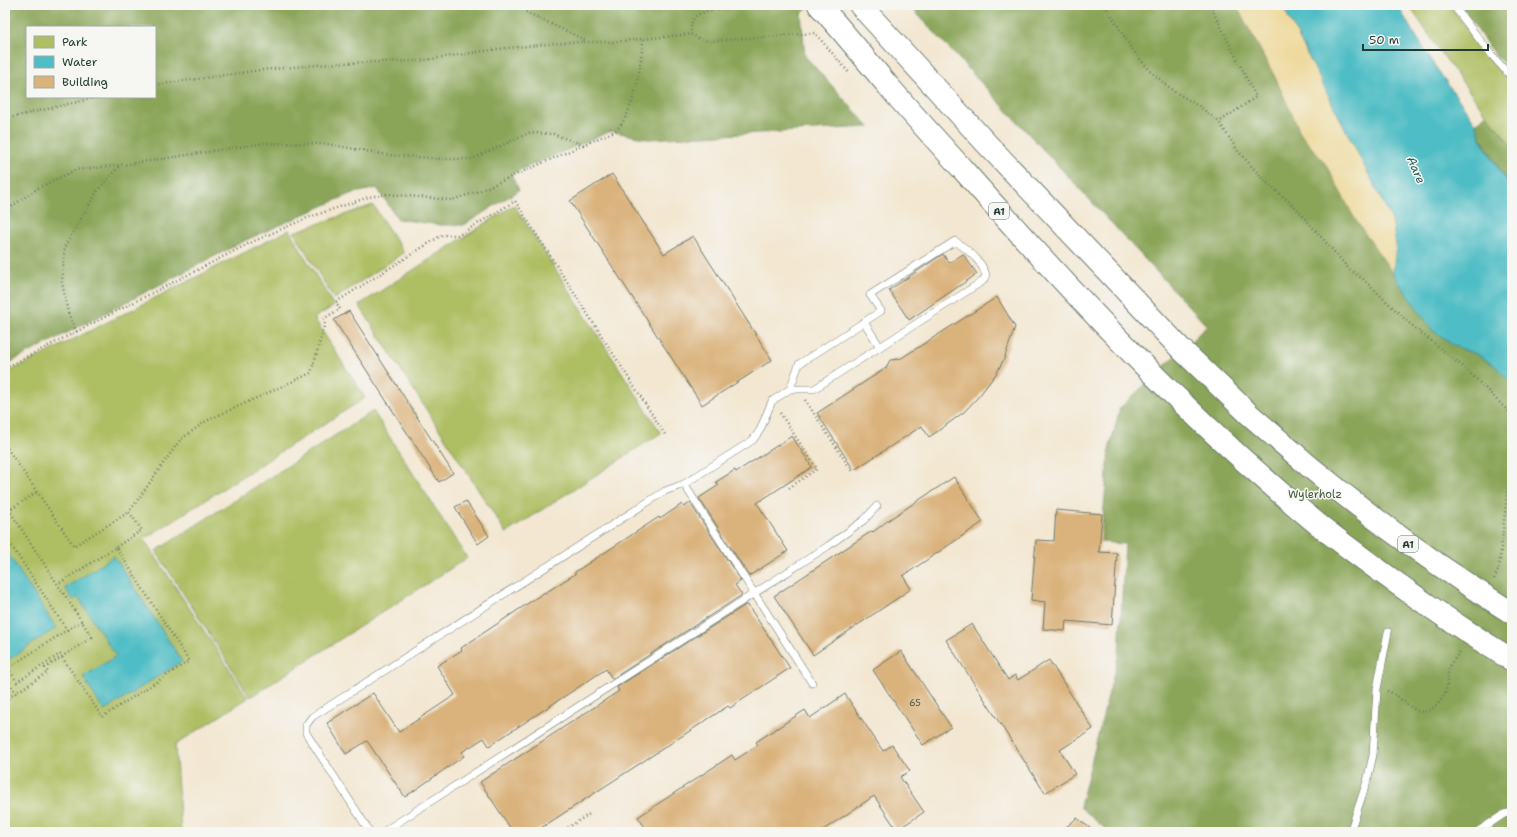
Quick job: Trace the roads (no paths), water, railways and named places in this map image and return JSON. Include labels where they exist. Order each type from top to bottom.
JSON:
[{"type":"highway","name":"A1","points":[[819,5],[994,205],[1153,376],[1254,471],[1320,526],[1400,586],[1467,632],[1512,660]]},
{"type":"highway","name":"A1","points":[[860,5],[986,143],[1181,349],[1250,415],[1345,496],[1430,559],[1512,613]]},
{"type":"lane","points":[[1453,5],[1489,52],[1512,78]]},
{"type":"lane","points":[[370,832],[306,733],[306,725],[312,717],[665,491],[684,484],[753,440],[760,430],[772,401],[794,389],[814,389],[983,280],[986,275],[984,270],[967,248],[956,241],[870,296],[881,311],[799,364],[794,389]]},
{"type":"lane","points":[[864,322],[880,347]]},
{"type":"lane","points":[[684,484],[812,683]]},
{"type":"lane","points":[[383,832],[755,593],[864,520],[877,506]]},
{"type":"lane","points":[[1350,832],[1367,781],[1373,755],[1377,689],[1388,632]]},
{"type":"lane","points":[[1477,832],[1504,814],[1512,812]]},
{"type":"water","name":"Aare","points":[[1282,5],[1397,5],[1430,59],[1476,124],[1483,143],[1512,190],[1512,383],[1494,365],[1476,354],[1454,346],[1433,331],[1393,274],[1396,245],[1392,220]]},
{"type":"water","points":[[5,549],[56,628],[5,662]]},
{"type":"water","points":[[114,556],[182,661],[104,711],[83,677],[116,656],[78,597],[73,600],[65,588]]},
{"type":"park label","name":"Wylerholz","points":[[1315,494]]}]
